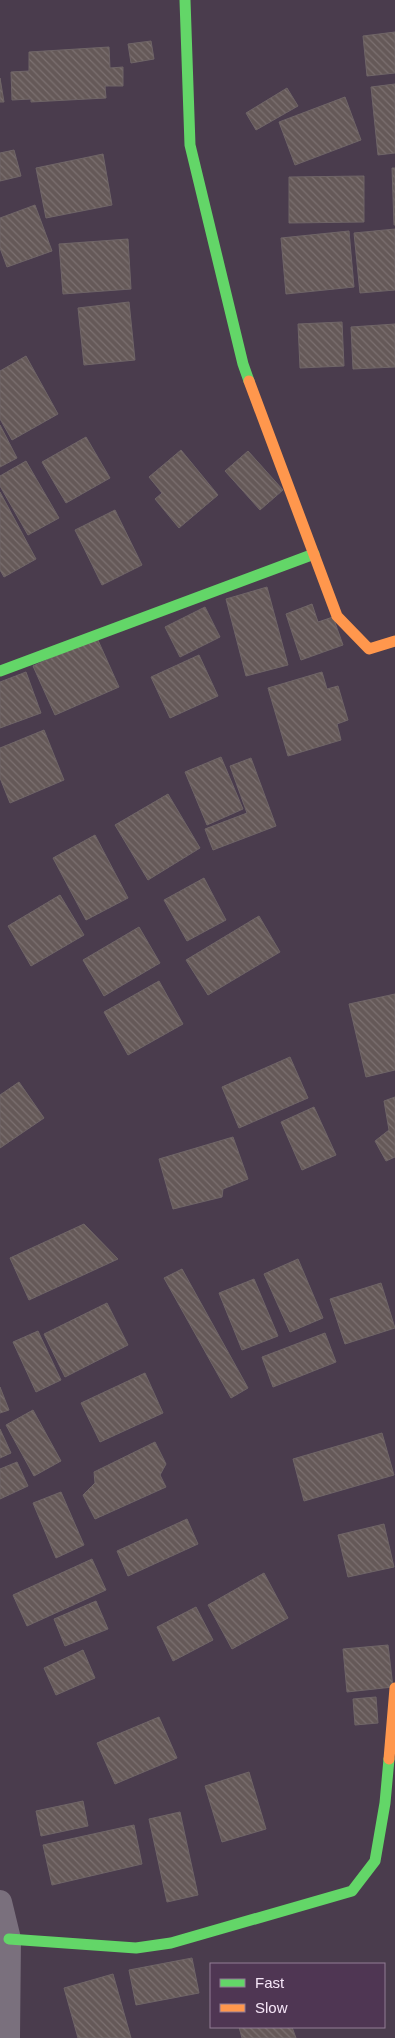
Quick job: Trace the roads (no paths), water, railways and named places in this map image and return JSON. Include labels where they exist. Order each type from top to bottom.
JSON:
[{"type":"street","points":[[185,0],[190,145],[243,364],[337,616],[368,649],[395,641]]},
{"type":"street","points":[[0,671],[314,554]]},
{"type":"street","points":[[9,1939],[136,1948],[171,1943],[352,1891],[375,1861],[385,1803],[395,1688]]},
{"type":"street","points":[[0,1902],[9,1939],[8,2038]]}]
